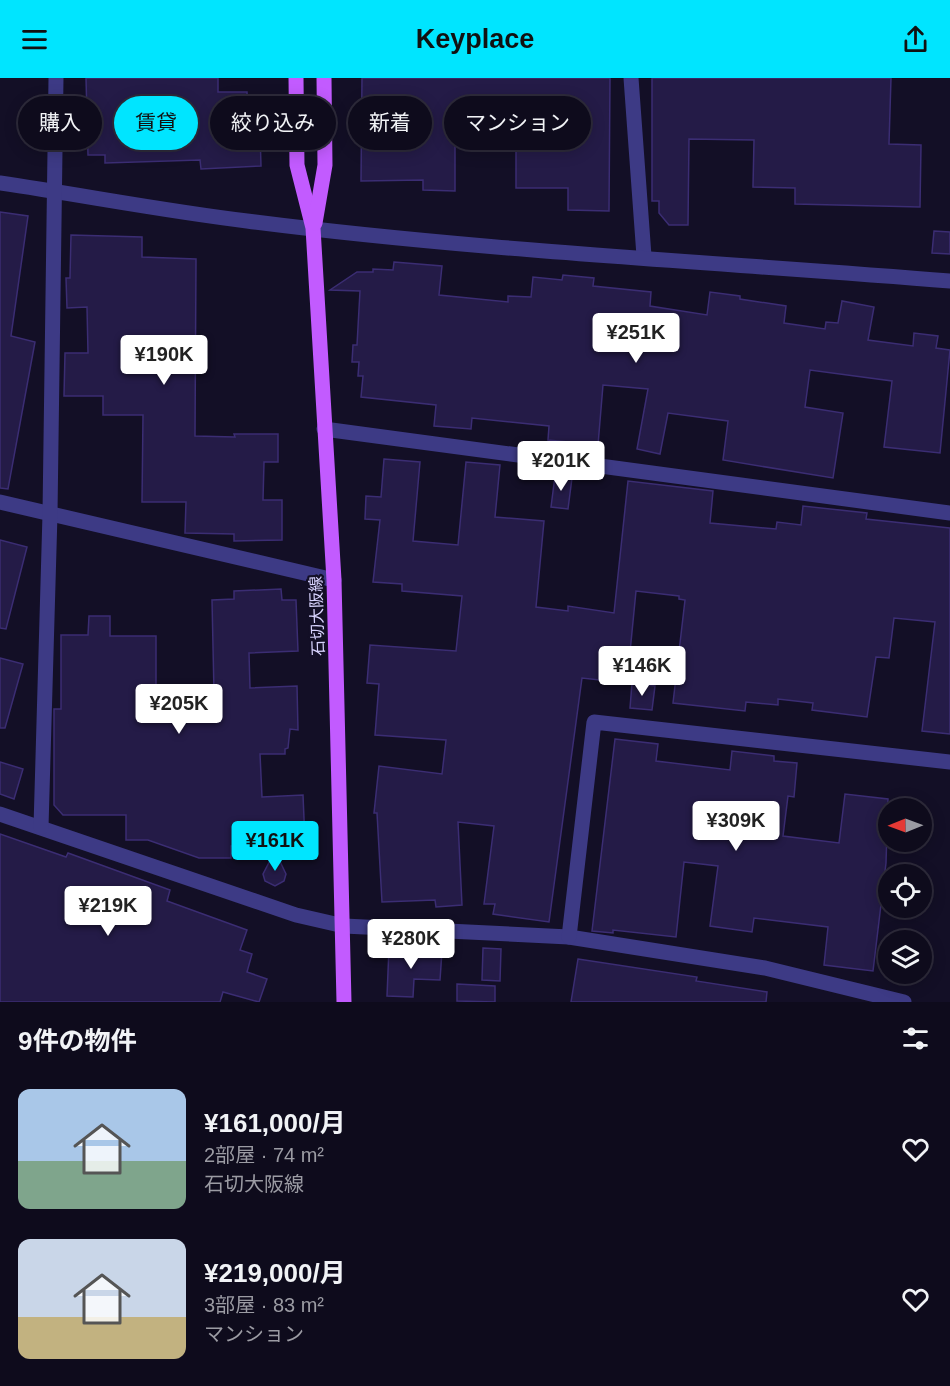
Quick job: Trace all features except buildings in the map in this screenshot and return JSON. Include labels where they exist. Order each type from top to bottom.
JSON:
[{"type":"main road","name":"石切大阪線","points":[[296,78],[297,165],[314,228],[334,580],[344,926],[344,1002]]},
{"type":"main road","name":"石切大阪線","points":[[314,228],[325,165],[324,78]]},
{"type":"street","points":[[41,827],[50,513],[56,78]]},
{"type":"street","points":[[632,78],[644,256]]},
{"type":"street","points":[[0,183],[175,211],[314,228],[950,280]]},
{"type":"street","points":[[324,429],[950,513]]},
{"type":"street","points":[[0,502],[334,580]]},
{"type":"street","points":[[569,937],[594,722],[950,762]]},
{"type":"street","points":[[0,814],[296,915],[344,926],[569,937],[765,968],[904,1002]]}]
